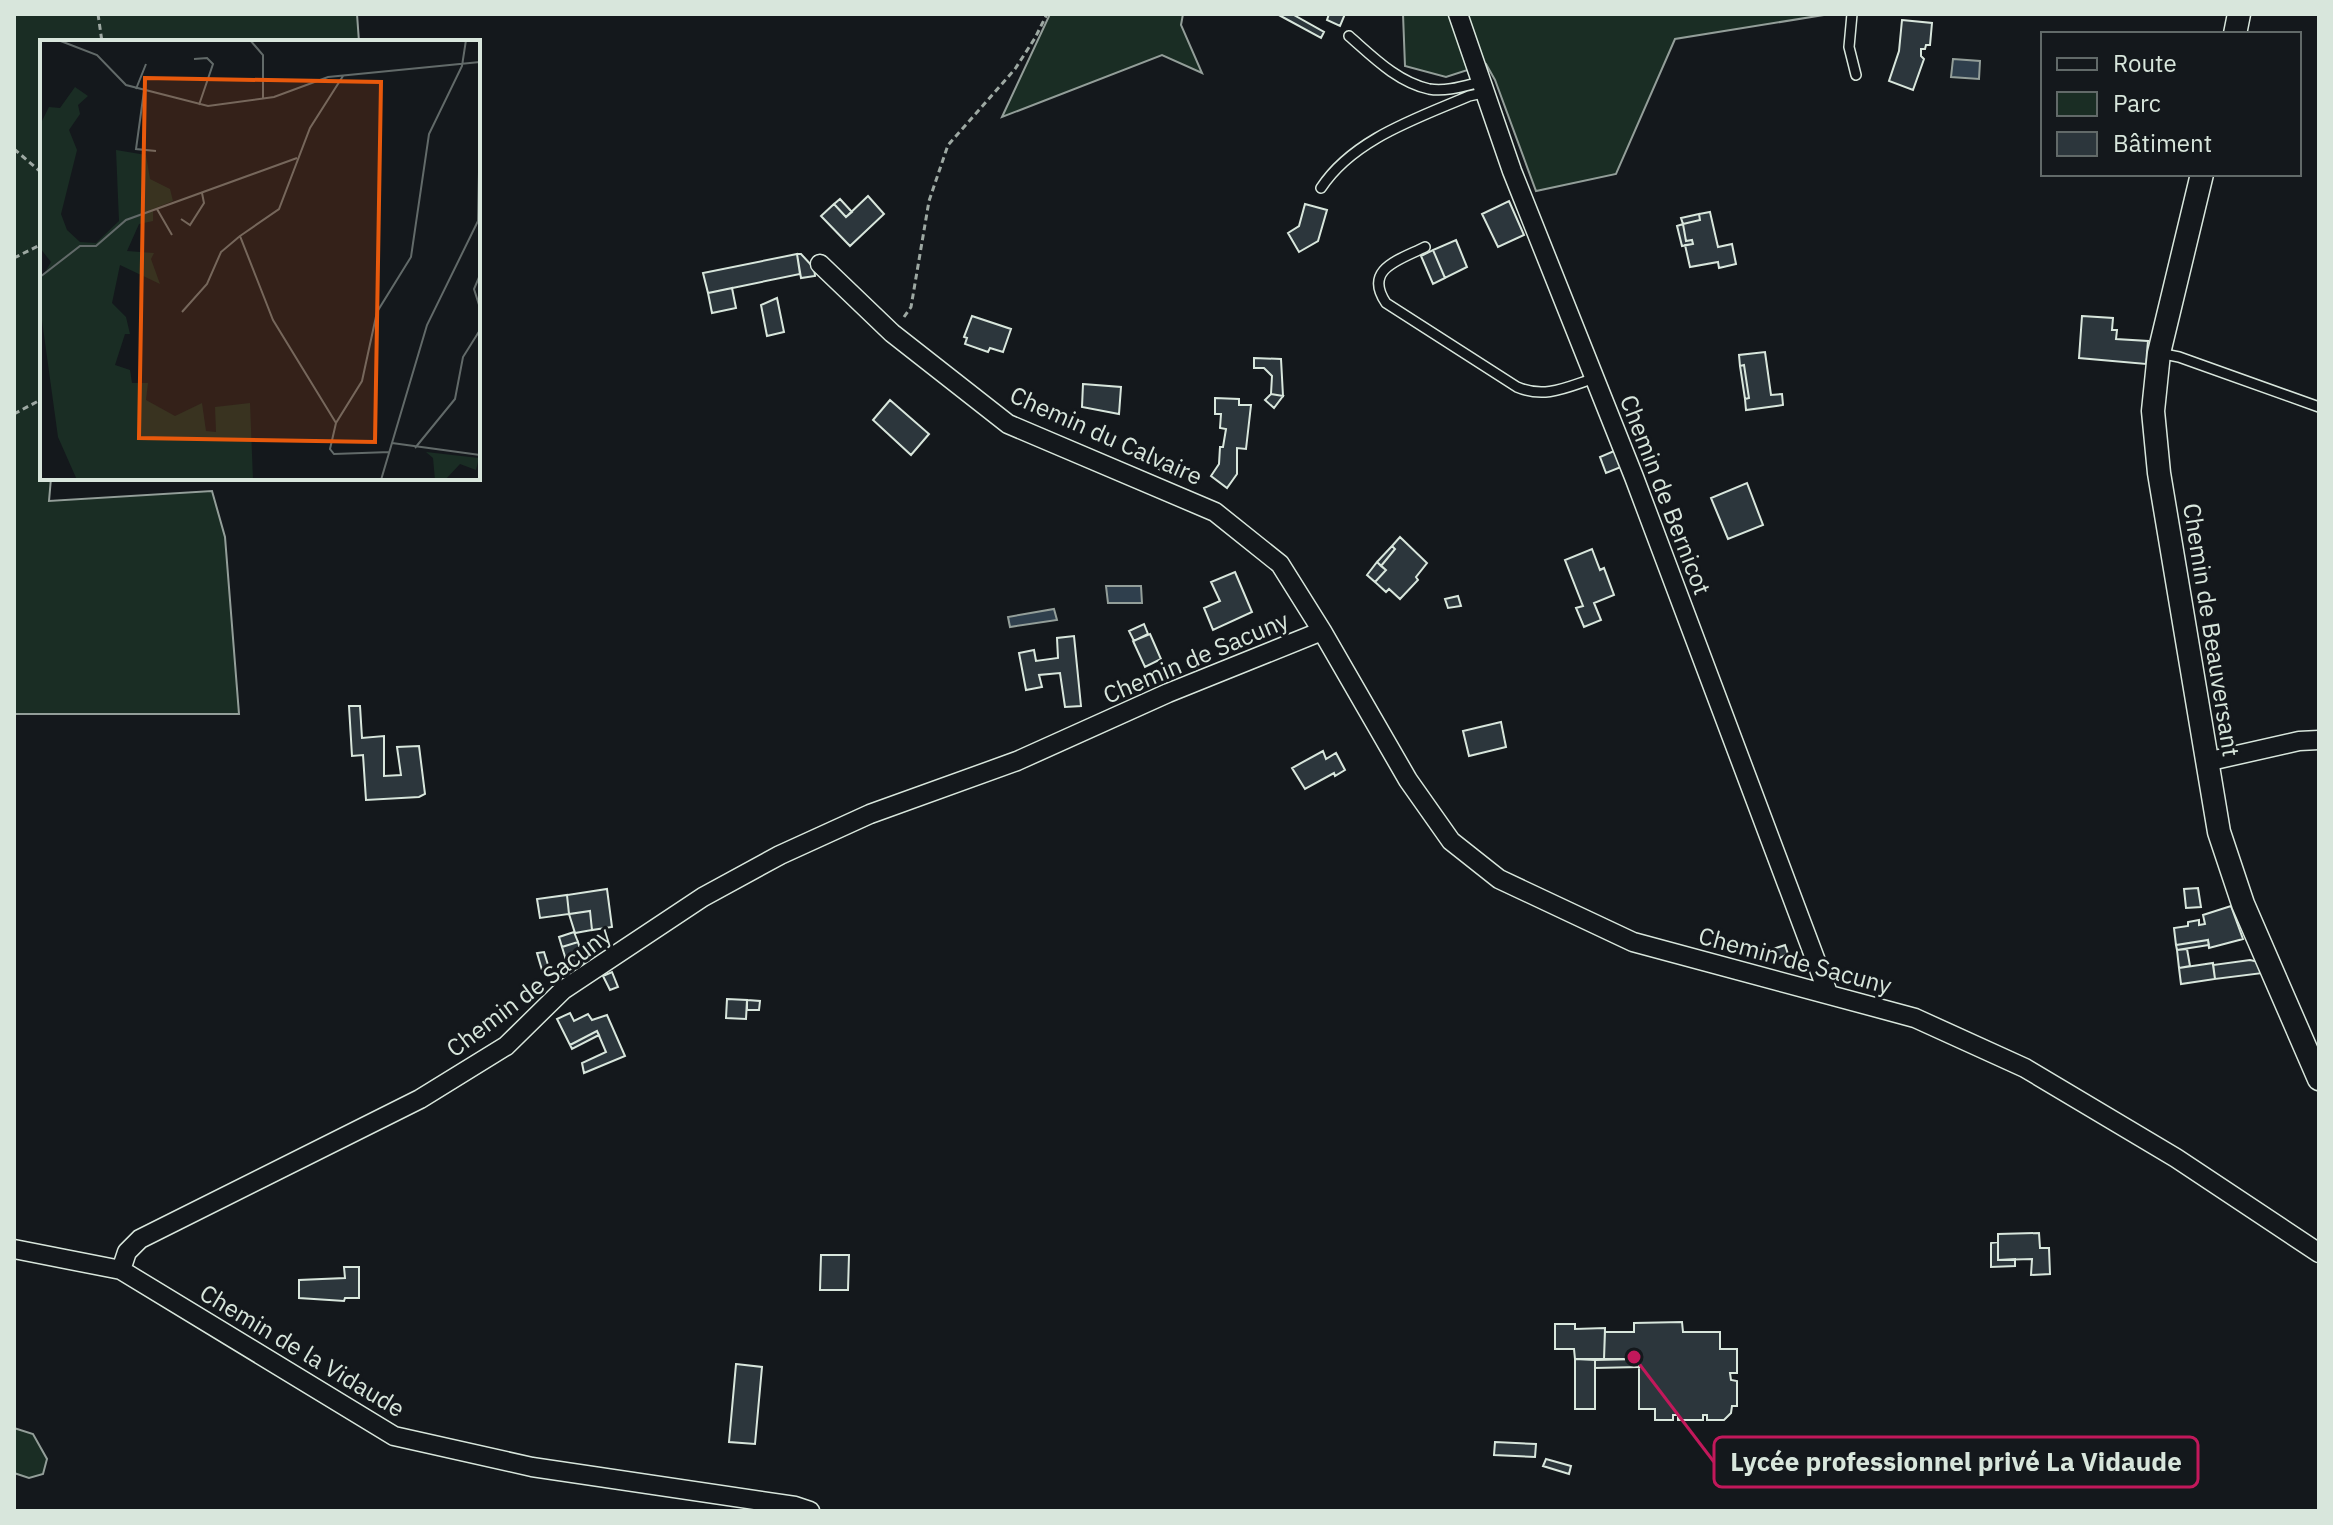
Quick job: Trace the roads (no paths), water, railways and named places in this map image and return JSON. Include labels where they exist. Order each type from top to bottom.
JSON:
[{"type":"street","name":"Chemin de Bernicot","points":[[1458,14],[1512,171],[1595,378],[1828,993]]},
{"type":"street","name":"Chemin de Beauversant","points":[[2202,176],[2159,353],[2153,411],[2159,473],[2219,832],[2243,904],[2319,1079]]},
{"type":"street","name":"Chemin du Calvaire","points":[[820,264],[892,333],[1008,424],[1215,512],[1280,564],[1322,631]]},
{"type":"street","name":"Chemin de Sacuny","points":[[121,1270],[127,1252],[140,1239],[420,1099],[506,1046],[563,990],[703,897],[780,855],[870,814],[1017,761],[1168,693],[1322,631],[1408,780],[1451,841],[1499,879],[1633,942],[1915,1018],[2025,1068],[2176,1158],[2319,1253]]},
{"type":"street","points":[[2206,762],[2299,741],[2319,740]]},
{"type":"street","name":"Chemin de la Vidaude","points":[[14,1249],[121,1270],[394,1436],[532,1467],[795,1506],[810,1511]]},
{"type":"lane","points":[[1852,14],[1849,47],[1856,75]]},
{"type":"lane","points":[[1349,36],[1391,72],[1429,89],[1482,87]]},
{"type":"lane","points":[[1321,188],[1345,160],[1384,134],[1469,96],[1482,87]]},
{"type":"lane","points":[[1425,247],[1381,271],[1377,281],[1379,294],[1386,303],[1517,387],[1532,393],[1555,392],[1595,378]]},
{"type":"lane","points":[[2159,353],[2179,357],[2319,407]]},
{"type":"water","points":[[1953,59],[1980,61],[1979,79],[1951,77]]},
{"type":"water","points":[[1106,586],[1141,586],[1142,603],[1108,603]]},
{"type":"water","points":[[1054,609],[1057,620],[1010,627],[1008,617]]},
{"type":"place","name":"Lycée professionnel privé La Vidaude","points":[[1634,1357]]}]
